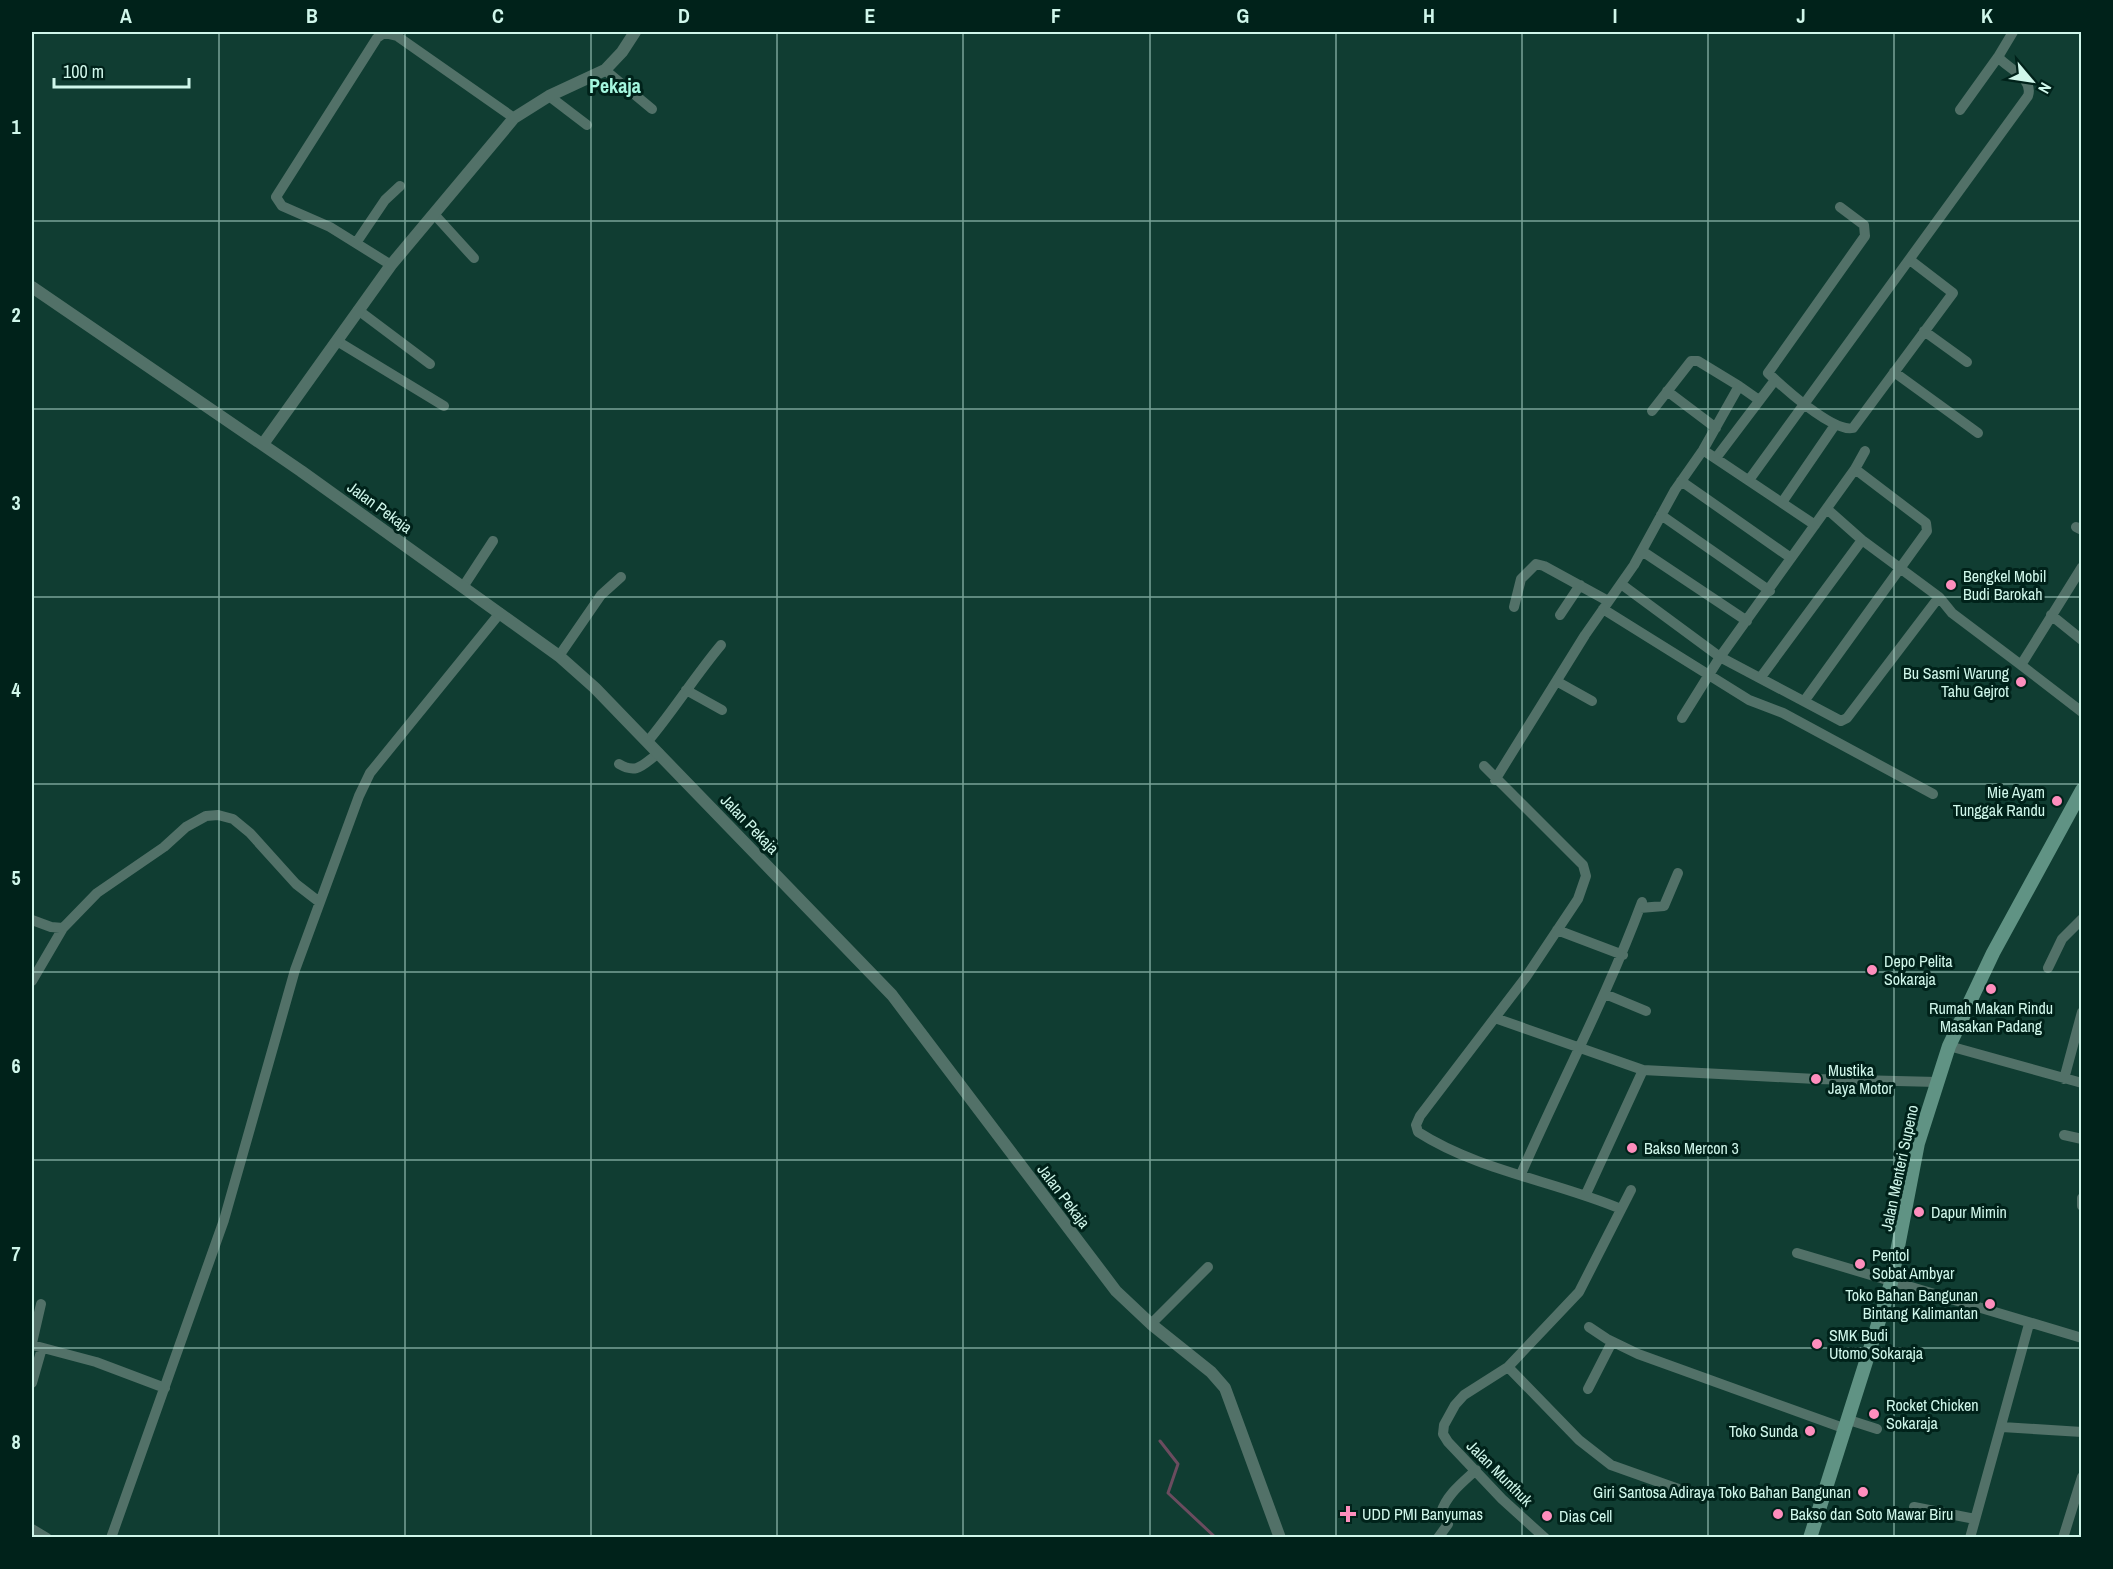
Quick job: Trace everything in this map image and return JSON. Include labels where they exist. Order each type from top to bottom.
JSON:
[{"type":"main road","name":"Jalan Menteri Supeno","points":[[1810,1538],[1848,1425],[1891,1283],[1918,1143],[1949,1046],[1988,963],[2078,809],[2082,790]]},
{"type":"street","points":[[263,444],[391,265],[514,118],[549,96],[604,70],[622,52],[635,32]]},
{"type":"street","points":[[1960,110],[2013,32]]},
{"type":"street","points":[[391,265],[357,240],[282,206],[276,198],[377,38],[384,33],[397,36],[514,118]]},
{"type":"street","points":[[1749,480],[1803,402],[1910,260],[2030,92],[2025,80],[1998,57]]},
{"type":"street","points":[[604,70],[652,108]]},
{"type":"street","points":[[549,96],[587,125]]},
{"type":"street","points":[[357,240],[385,200],[400,186]]},
{"type":"street","points":[[1840,207],[1864,225],[1864,236],[1768,373],[1803,402],[1845,429],[1853,428],[1953,293],[1910,260]]},
{"type":"street","points":[[434,214],[474,258]]},
{"type":"street","name":"Jalan Pekaja","points":[[32,287],[263,444],[559,656],[648,741],[892,995],[1116,1291],[1151,1324],[1211,1372],[1225,1388],[1280,1538]]},
{"type":"street","points":[[358,310],[430,364]]},
{"type":"street","points":[[1924,331],[1966,362]]},
{"type":"street","points":[[337,341],[444,406]]},
{"type":"street","points":[[1652,411],[1691,361],[1698,361],[1759,400]]},
{"type":"street","points":[[1894,372],[1978,433]]},
{"type":"street","points":[[1716,458],[1775,380]]},
{"type":"street","points":[[1495,780],[1605,605],[1621,584],[1681,481],[1703,450],[1739,386]]},
{"type":"street","points":[[1667,390],[1716,428]]},
{"type":"street","points":[[1783,501],[1835,424]]},
{"type":"street","points":[[1703,450],[1783,501],[1815,525]]},
{"type":"street","points":[[1682,718],[1720,657],[1770,591],[1855,469],[1865,451]]},
{"type":"street","points":[[1805,700],[1923,538],[1927,525],[1855,469]]},
{"type":"street","points":[[1681,481],[1791,558]]},
{"type":"street","points":[[1827,509],[1863,540],[1939,597],[1952,613],[2082,712]]},
{"type":"street","points":[[1661,515],[1770,591]]},
{"type":"street","points":[[1761,676],[1863,540]]},
{"type":"street","points":[[463,587],[493,541]]},
{"type":"street","points":[[1641,550],[1747,621]]},
{"type":"street","points":[[1514,607],[1521,579],[1536,564],[1580,585],[1707,676],[1749,700],[1783,713],[1933,794]]},
{"type":"street","points":[[2021,665],[2082,567]]},
{"type":"street","points":[[559,656],[604,592],[621,577]]},
{"type":"street","points":[[1621,584],[1720,657],[1761,676],[1841,721],[1847,718],[1939,597]]},
{"type":"street","points":[[1560,615],[1580,585]]},
{"type":"street","points":[[111,1538],[224,1220],[295,970],[318,901],[364,783],[500,613]]},
{"type":"street","points":[[1925,615],[1952,613]]},
{"type":"street","points":[[2051,615],[2082,640]]},
{"type":"street","points":[[648,741],[721,645]]},
{"type":"street","points":[[1558,682],[1592,700]]},
{"type":"street","points":[[686,690],[722,710]]},
{"type":"street","points":[[619,764],[629,770],[635,770],[659,753]]},
{"type":"street","points":[[1484,766],[1495,780],[1583,865],[1586,872],[1578,899],[1495,1018],[1416,1125],[1418,1132],[1445,1148],[1586,1194],[1621,1209]]},
{"type":"street","points":[[32,981],[63,928],[97,893],[164,847],[186,827],[206,816],[218,815],[233,819],[250,833],[296,884],[318,901]]},
{"type":"street","points":[[1521,1174],[1557,1090],[1581,1048],[1623,955],[1641,905],[1664,906],[1678,873]]},
{"type":"street","points":[[2048,968],[2062,939],[2082,919]]},
{"type":"street","points":[[32,920],[51,927],[63,928]]},
{"type":"street","points":[[1557,930],[1623,955]]},
{"type":"street","points":[[1605,994],[1646,1011]]},
{"type":"street","points":[[2064,1079],[2082,1012]]},
{"type":"street","points":[[1495,1018],[1643,1070],[1816,1079],[1937,1082]]},
{"type":"street","points":[[1949,1046],[2082,1083]]},
{"type":"street","points":[[1586,1194],[1643,1070]]},
{"type":"street","points":[[2064,1135],[2082,1139]]},
{"type":"street","points":[[1631,1190],[1579,1292],[1508,1367],[1579,1440],[1611,1465],[1687,1492],[1696,1491]]},
{"type":"street","points":[[2082,1198],[2082,1206]]},
{"type":"street","points":[[1797,1253],[1891,1283],[2082,1338]]},
{"type":"street","points":[[1151,1324],[1208,1268]]},
{"type":"street","points":[[32,1383],[41,1304]]},
{"type":"street","points":[[1970,1538],[2029,1324]]},
{"type":"street","points":[[1589,1327],[1612,1342],[1638,1354],[1848,1425],[1878,1429]]},
{"type":"street","points":[[1588,1389],[1612,1342]]},
{"type":"street","points":[[35,1346],[96,1362],[165,1388]]},
{"type":"street","name":"Jalan Munthuk","points":[[1508,1367],[1464,1395],[1444,1425],[1443,1434],[1502,1499],[1545,1538]]},
{"type":"street","points":[[2002,1427],[2082,1432]]},
{"type":"street","points":[[1438,1538],[1448,1524],[1441,1513],[1442,1508],[1456,1489],[1476,1470]]},
{"type":"street","points":[[2063,1538],[2082,1478]]},
{"type":"street","points":[[1914,1508],[1975,1519]]},
{"type":"street","points":[[32,1529],[47,1538]]},
{"type":"waterway","points":[[1160,1441],[1178,1464],[1168,1493],[1216,1538]]},
{"type":"place","name":"Bengkel Mobil Budi Barokah","points":[[1951,585]]},
{"type":"place","name":"Bu Sasmi Warung Tahu Gejrot","points":[[2021,682]]},
{"type":"place","name":"Mie Ayam Tunggak Randu","points":[[2057,801]]},
{"type":"place","name":"Depo Pelita Sokaraja","points":[[1872,970]]},
{"type":"place","name":"Rumah Makan Rindu Masakan Padang","points":[[1991,989]]},
{"type":"place","name":"Mustika Jaya Motor","points":[[1816,1079]]},
{"type":"place","name":"Bakso Mercon 3","points":[[1632,1148]]},
{"type":"place","name":"Dapur Mimin","points":[[1919,1212]]},
{"type":"place","name":"Pentol Sobat Ambyar","points":[[1860,1264]]},
{"type":"place","name":"Toko Bahan Bangunan Bintang Kalimantan","points":[[1990,1304]]},
{"type":"place","name":"SMK Budi Utomo Sokaraja","points":[[1817,1344]]},
{"type":"place","name":"Rocket Chicken Sokaraja","points":[[1874,1414]]},
{"type":"place","name":"Toko Sunda","points":[[1810,1431]]},
{"type":"place","name":"Giri Santosa Adiraya Toko Bahan Bangunan","points":[[1863,1492]]},
{"type":"place","name":"UDD PMI Banyumas","points":[[1348,1514]]},
{"type":"place","name":"Bakso dan Soto Mawar Biru","points":[[1778,1514]]},
{"type":"place","name":"Dias Cell","points":[[1547,1516]]},
{"type":"district","name":"Pekaja","points":[[615,85]]}]
